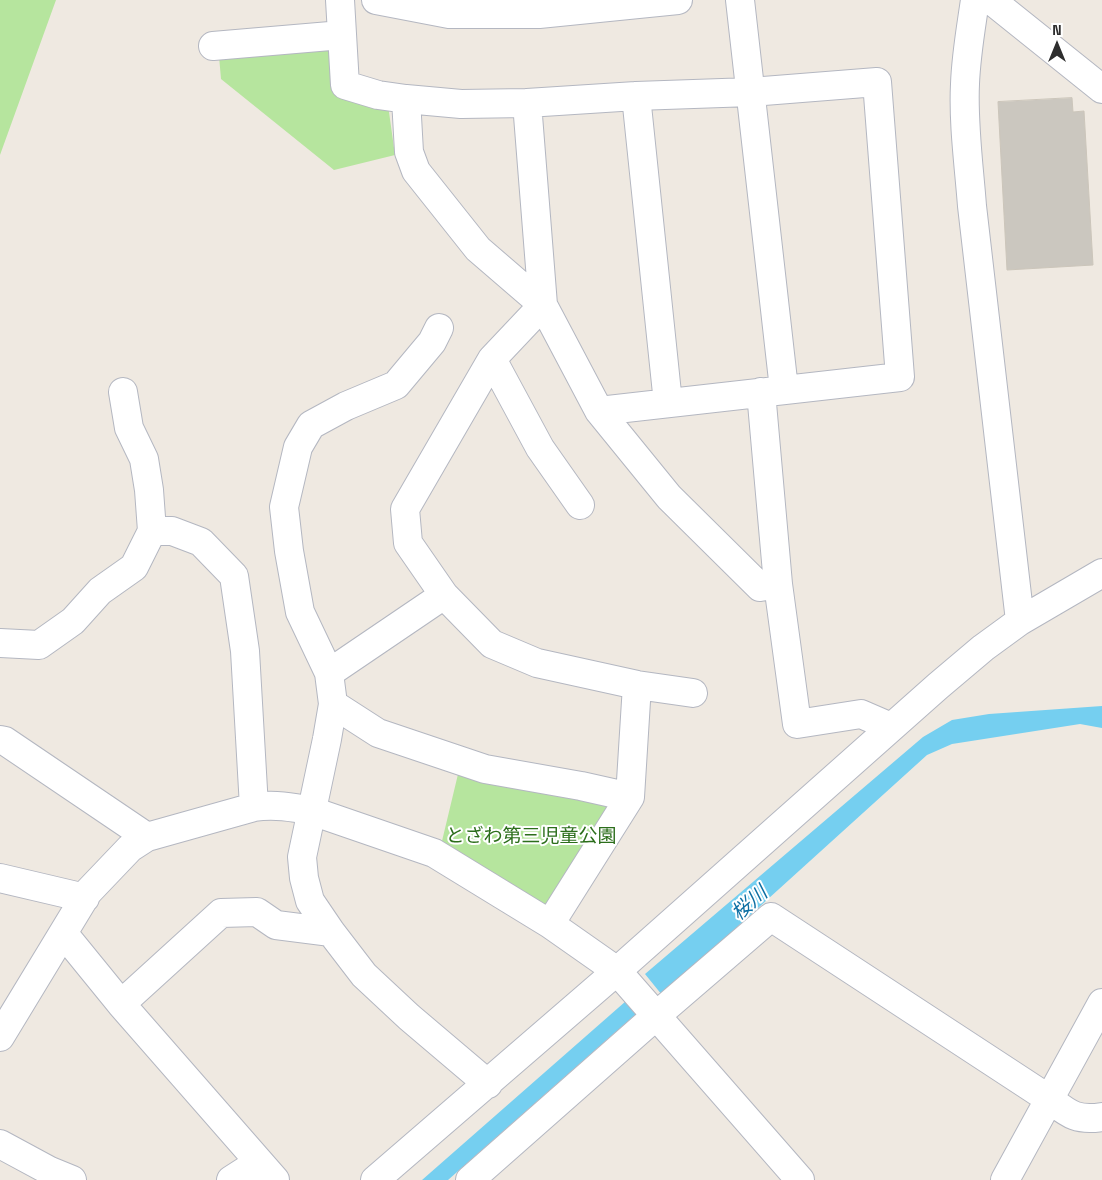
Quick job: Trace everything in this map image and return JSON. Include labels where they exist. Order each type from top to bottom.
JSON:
[{"type":"street","points":[[340,0],[345,86],[378,95],[461,104],[527,103],[636,96],[751,92],[877,82],[900,377],[599,411]]},
{"type":"street","points":[[376,0],[449,14],[540,14],[678,0]]},
{"type":"street","points":[[740,0],[751,92],[773,390],[778,584],[797,724],[861,714],[891,728]]},
{"type":"street","points":[[975,0],[968,41],[965,85],[967,142],[972,206],[1020,621]]},
{"type":"street","points":[[991,0],[1102,89]]},
{"type":"street","points":[[213,46],[342,35]]},
{"type":"street","points":[[636,96],[668,403]]},
{"type":"street","points":[[406,99],[409,152],[416,171],[478,249],[544,305],[599,411],[669,497],[760,587],[778,584]]},
{"type":"street","points":[[527,103],[544,305],[492,360],[405,509],[408,543],[444,595],[492,644],[537,663],[637,684],[693,693]]},
{"type":"street","points":[[439,328],[432,342],[396,385],[346,406],[311,426],[298,447],[284,507],[289,551],[300,612],[329,673],[334,704],[302,857],[304,878],[310,901],[364,975],[409,1017],[488,1084]]},
{"type":"street","points":[[492,360],[540,448],[580,506]]},
{"type":"street","points":[[0,643],[39,645],[72,621],[100,591],[134,567],[152,531],[149,490],[144,459],[130,428],[124,392]]},
{"type":"street","points":[[152,531],[172,532],[201,542],[234,576],[245,651],[254,807]]},
{"type":"street","points":[[375,1180],[488,1084],[622,976],[891,728],[976,654],[1020,621],[1102,573]]},
{"type":"street","points":[[329,673],[444,595]]},
{"type":"street","points":[[550,924],[630,797],[637,684]]},
{"type":"street","points":[[334,704],[378,733],[485,769],[581,786],[630,797]]},
{"type":"street","points":[[0,740],[5,741],[147,837]]},
{"type":"street","points":[[0,1037],[88,892],[130,848],[147,837],[254,807],[272,805],[312,811],[434,853],[550,924],[622,976],[800,1180]]},
{"type":"street","points":[[0,878],[84,898]]},
{"type":"street","points":[[122,1004],[221,913],[257,912],[276,925],[331,932]]},
{"type":"street","points":[[470,1180],[653,1012],[772,917],[1072,1116],[1090,1119],[1102,1117]]},
{"type":"street","points":[[64,934],[267,1171],[231,1180]]},
{"type":"street","points":[[1005,1180],[1102,1003]]},
{"type":"street","points":[[0,1144],[50,1171],[72,1180]]},
{"type":"green space","points":[[0,0],[56,0],[0,155]]},
{"type":"green space","points":[[330,46],[337,91],[388,105],[395,155],[334,170],[221,79],[219,56]]},
{"type":"green space","name":"とざわ第三児童公園","points":[[459,770],[618,803],[546,908],[442,841]]},
{"type":"water","name":"桜川","points":[[1102,706],[1102,728],[1080,724],[952,744],[927,755],[662,995],[645,974],[923,737],[952,720],[989,714]]},
{"type":"water","points":[[626,1001],[636,1014],[448,1180],[422,1180]]},
{"type":"building","points":[[1072,98],[1073,112],[1084,111],[1093,265],[1007,270],[998,102]]}]
